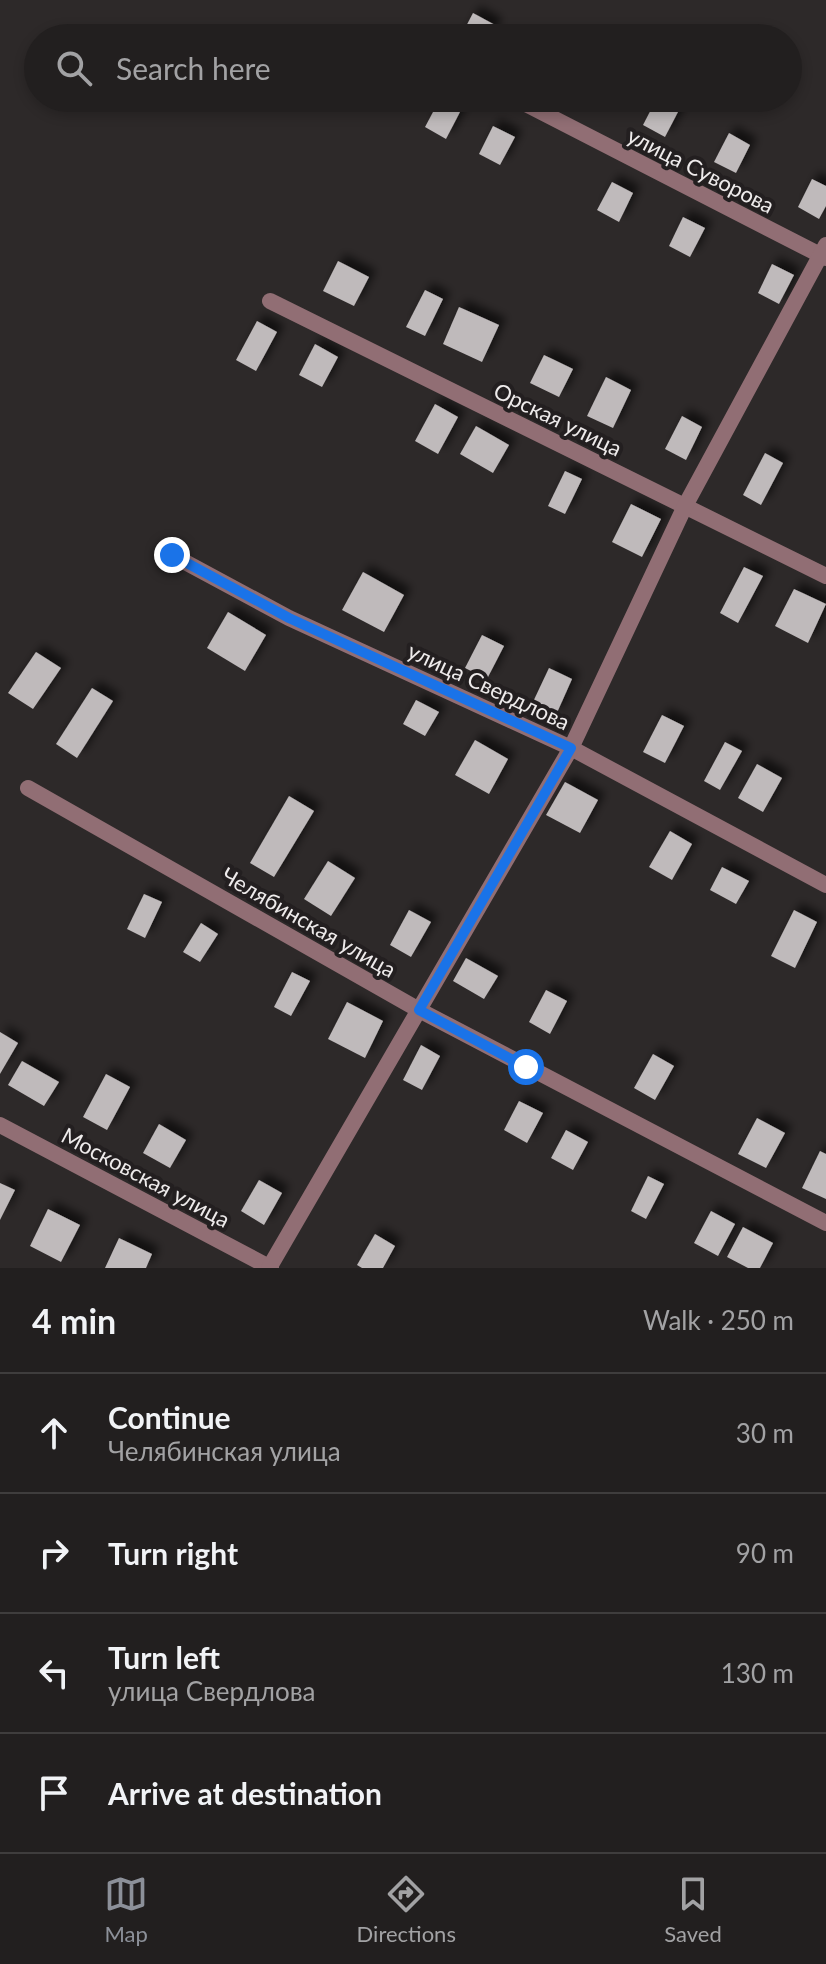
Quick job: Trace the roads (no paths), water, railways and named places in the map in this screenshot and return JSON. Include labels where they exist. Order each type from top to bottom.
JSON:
[{"type":"street","name":"улица Суворова","points":[[542,112],[824,253]]},
{"type":"street","points":[[270,1268],[571,748],[685,506],[824,253]]},
{"type":"street","name":"Орская улица","points":[[270,301],[826,576]]},
{"type":"street","name":"улица Свердлова","points":[[172,555],[289,618],[571,748],[826,885]]},
{"type":"street","name":"Челябинская улица","points":[[28,788],[419,1010],[826,1223]]},
{"type":"street","name":"Московская улица","points":[[0,1125],[270,1268]]}]
